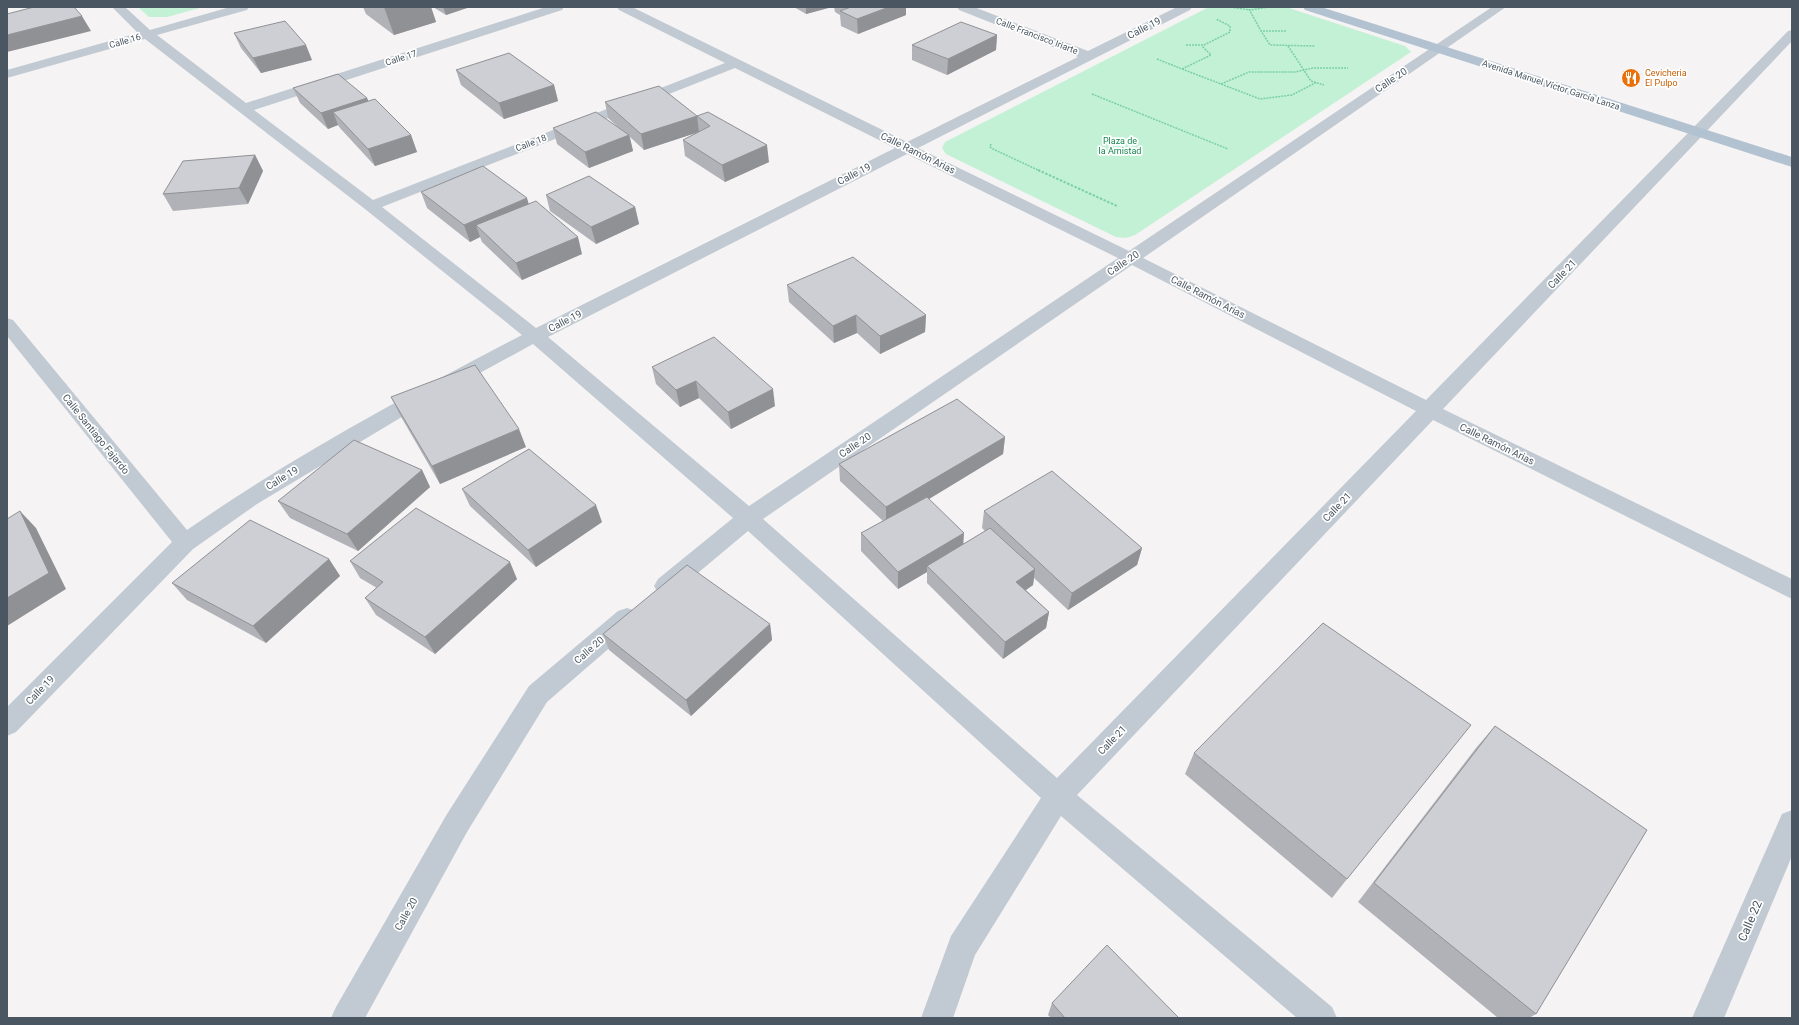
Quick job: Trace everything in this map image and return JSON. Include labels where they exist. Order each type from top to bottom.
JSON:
[{"type":"main road","name":"Avenida Manuel Víctor García Lanza","points":[[1309,7],[1792,162]]},
{"type":"street","points":[[118,7],[147,34],[371,206],[535,336],[748,518],[1058,796],[1321,1018]]},
{"type":"street","name":"Calle 16","points":[[7,74],[243,7]]},
{"type":"street","name":"Calle 17","points":[[245,108],[558,7]]},
{"type":"street","name":"Calle Ramón Arias","points":[[623,7],[1131,258],[1430,411],[1792,590]]},
{"type":"street","name":"Calle Francisco Iriarte","points":[[963,7],[1088,56]]},
{"type":"street","name":"Calle 19","points":[[7,724],[185,543],[249,498],[418,398],[535,336],[1186,7]]},
{"type":"street","name":"Calle 20","points":[[348,1018],[457,823],[538,694],[748,518],[1437,48],[1500,7]]},
{"type":"street","name":"Calle 21","points":[[937,1018],[962,947],[1058,796],[1792,34]]},
{"type":"street","name":"Calle 18","points":[[371,206],[736,62]]},
{"type":"street","name":"Calle Santiago Fajardo","points":[[7,324],[185,543]]},
{"type":"street","name":"Calle 22","points":[[1708,1018],[1792,823]]},
{"type":"path","points":[[1231,7],[1249,9],[1264,9],[1268,7]]},
{"type":"path","points":[[1249,9],[1270,45],[1318,46]]},
{"type":"path","points":[[1261,31],[1292,31]]},
{"type":"path","points":[[1182,69],[1211,55],[1201,46]]},
{"type":"path","points":[[1288,46],[1311,81],[1330,87]]},
{"type":"path","points":[[1154,58],[1260,99],[1292,95],[1317,82]]},
{"type":"path","points":[[1221,84],[1249,72],[1295,72],[1314,68],[1350,68]]},
{"type":"path","points":[[1088,93],[1221,146]]},
{"type":"path","points":[[998,140],[991,144],[993,149],[1117,206]]},
{"type":"green space","points":[[138,7],[203,7],[167,17],[149,17]]},
{"type":"green space","name":"Plaza de la Amistad","points":[[1209,7],[1286,7],[1405,46],[1411,52],[1135,235],[1126,238],[1116,237],[946,154],[942,148],[945,142]]},
{"type":"building","points":[[34,7],[74,7],[82,16],[7,35],[7,14]]},
{"type":"building","points":[[851,7],[889,7],[857,19],[840,11]]},
{"type":"building","points":[[285,21],[306,45],[253,58],[234,33]]},
{"type":"building","points":[[961,22],[997,35],[948,59],[912,45]]},
{"type":"building","points":[[509,53],[554,85],[499,103],[456,70]]},
{"type":"building","points":[[338,74],[367,98],[321,113],[293,88]]},
{"type":"building","points":[[659,86],[697,116],[641,134],[605,102]]},
{"type":"building","points":[[375,99],[411,135],[368,149],[333,112]]},
{"type":"building","points":[[596,112],[629,135],[585,152],[553,128]]},
{"type":"building","points":[[708,112],[767,145],[722,165],[683,140],[710,126],[697,116]]},
{"type":"building","points":[[255,155],[239,188],[163,194],[183,161]]},
{"type":"building","points":[[483,166],[527,198],[464,225],[421,192]]},
{"type":"building","points":[[589,176],[635,207],[591,227],[546,195]]},
{"type":"building","points":[[536,201],[578,237],[516,263],[476,225]]},
{"type":"building","points":[[853,257],[926,315],[880,336],[856,315],[833,326],[787,285]]},
{"type":"building","points":[[714,337],[773,389],[728,412],[696,381],[676,390],[652,367]]},
{"type":"building","points":[[475,365],[519,429],[432,466],[391,397]]},
{"type":"building","points":[[957,399],[1005,437],[886,507],[839,464]]},
{"type":"building","points":[[354,440],[422,470],[347,534],[278,501]]},
{"type":"building","points":[[529,449],[596,505],[528,550],[462,489]]},
{"type":"building","points":[[1052,471],[1142,548],[1072,593],[984,511]]},
{"type":"building","points":[[927,497],[964,533],[898,572],[861,533]]},
{"type":"building","points":[[416,508],[510,562],[425,637],[365,598],[383,582],[350,561]]},
{"type":"building","points":[[20,511],[49,573],[7,598],[7,519]]},
{"type":"building","points":[[250,520],[329,559],[253,626],[172,583]]},
{"type":"building","points":[[990,528],[1035,569],[1016,582],[1049,612],[1005,642],[927,566]]},
{"type":"building","points":[[687,565],[770,624],[686,700],[603,634]]},
{"type":"building","points":[[1323,623],[1471,725],[1347,879],[1194,753]]},
{"type":"building","points":[[1495,726],[1647,830],[1536,1014],[1374,883]]},
{"type":"building","points":[[1107,945],[1179,1018],[1065,1018],[1052,1003]]},
{"type":"place","name":"Cevicheria El Pulpo","points":[[1631,78]]}]
